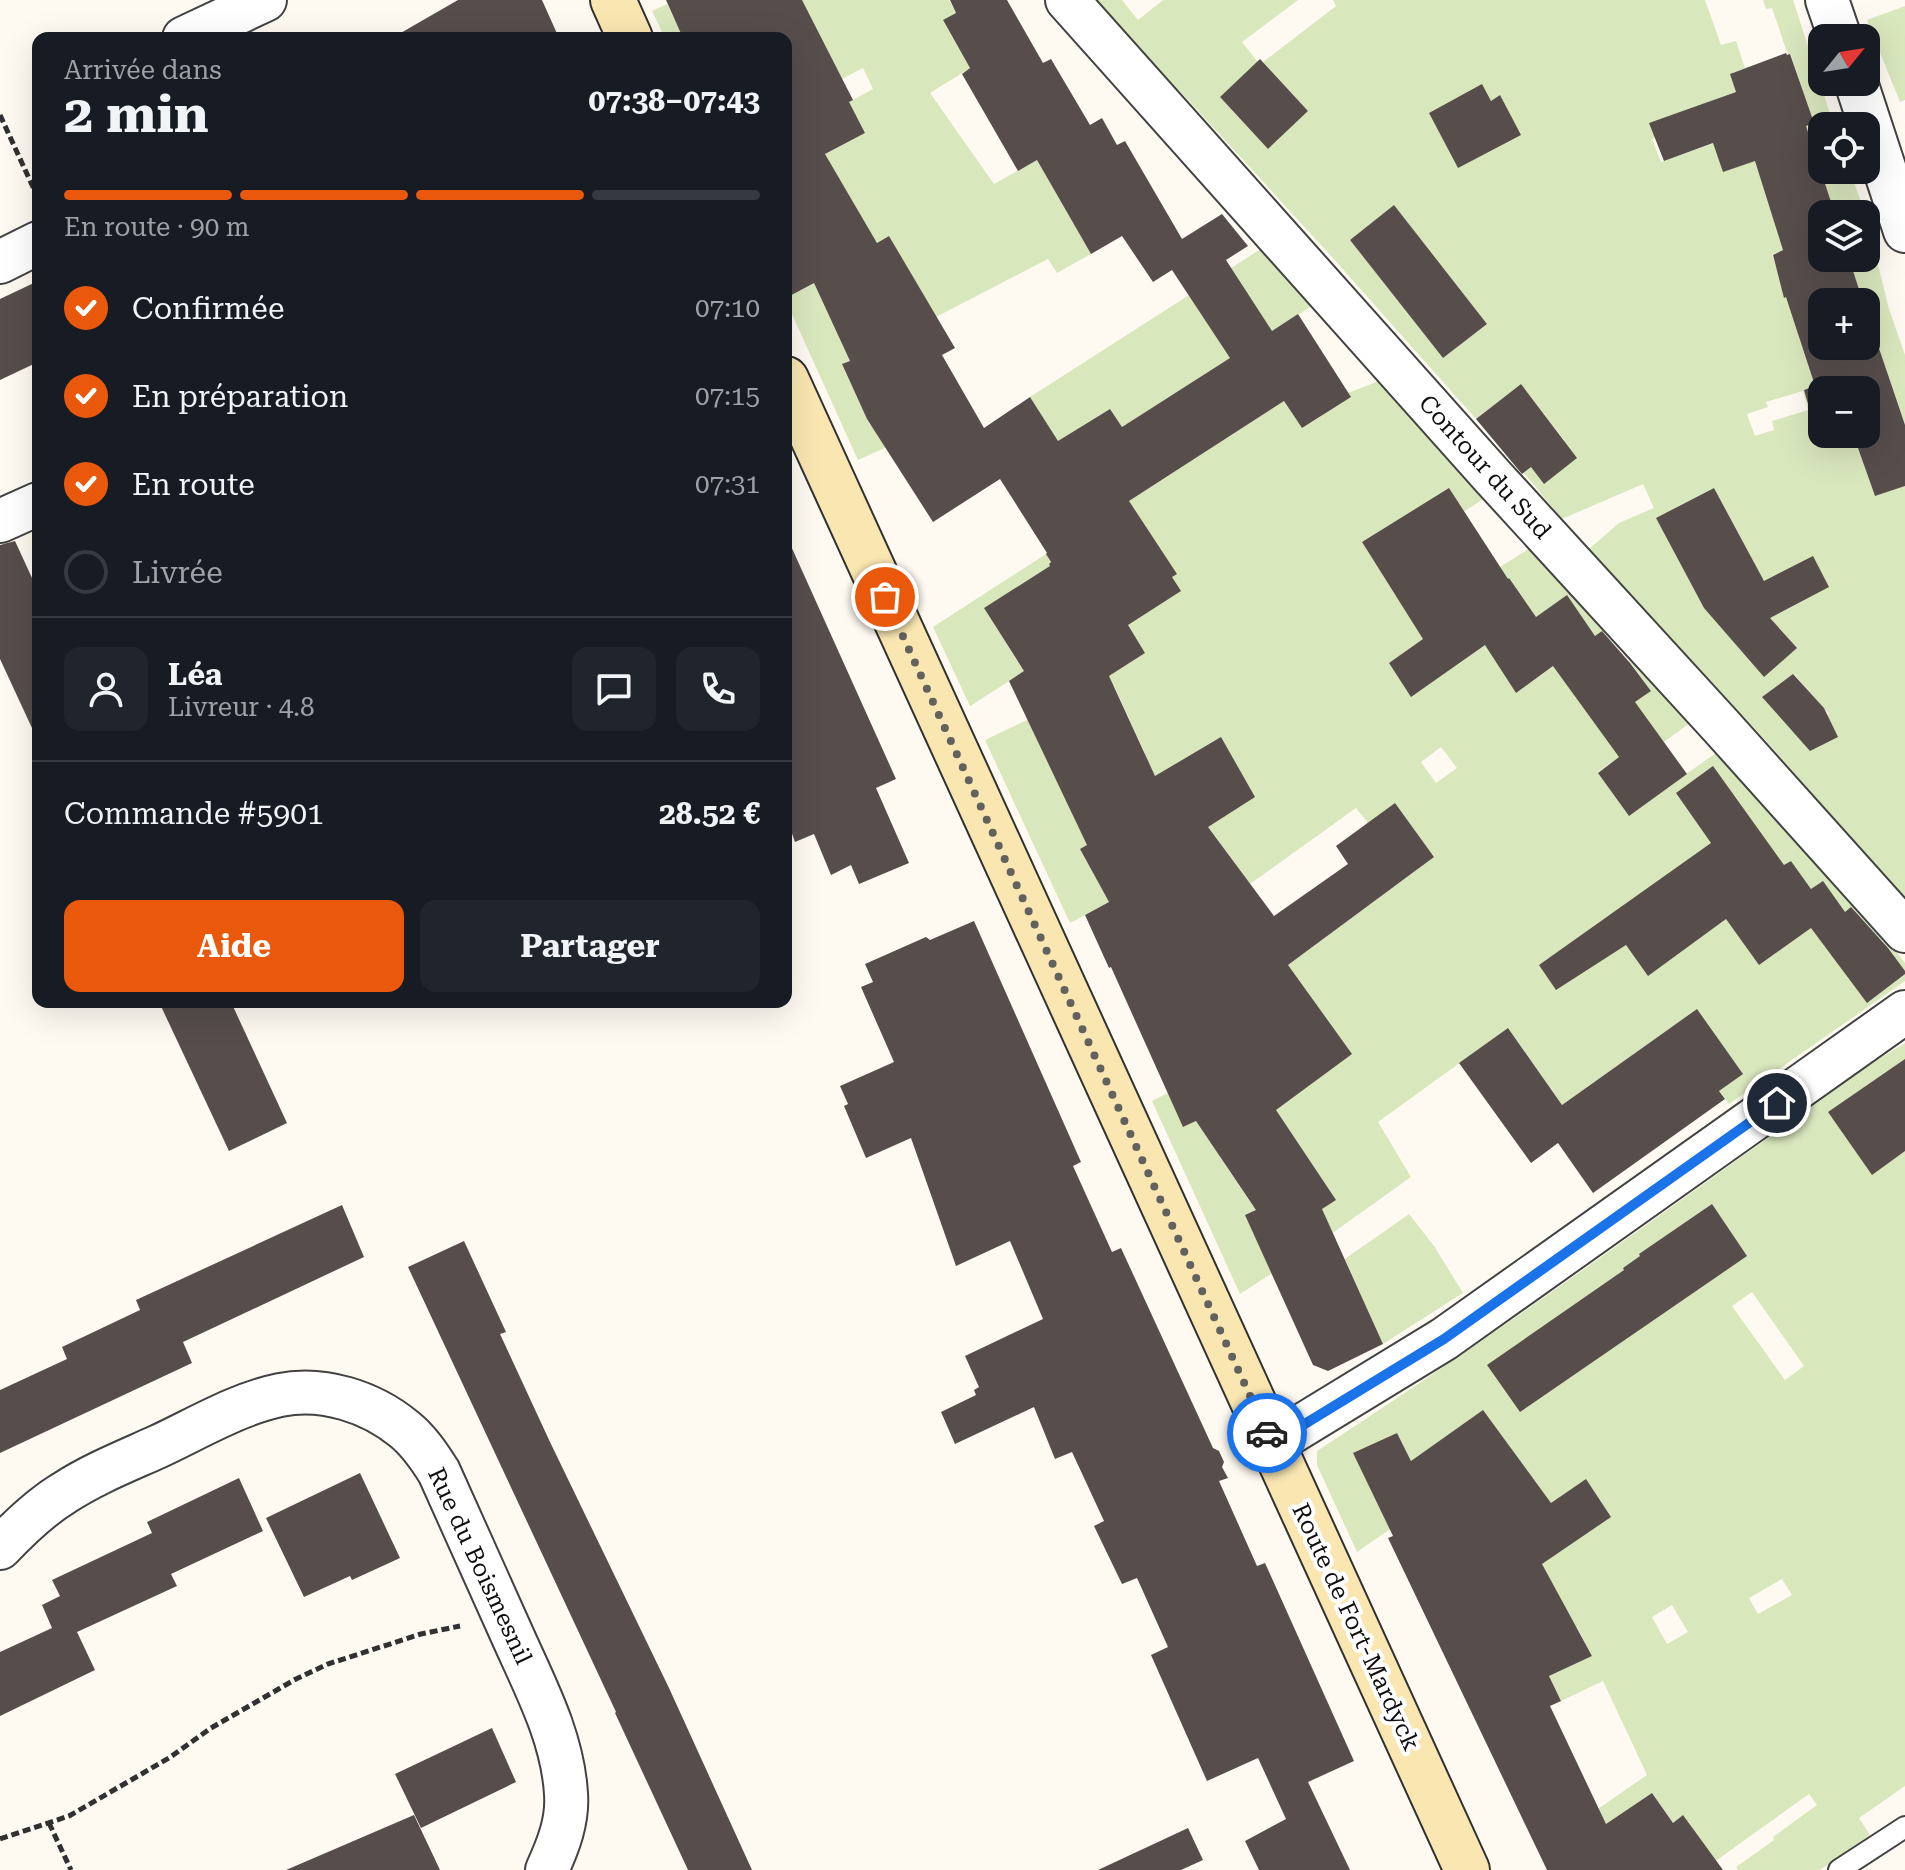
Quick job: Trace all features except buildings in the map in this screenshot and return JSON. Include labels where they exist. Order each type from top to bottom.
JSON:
[{"type":"main road","points":[[613,0],[627,32]]},
{"type":"main road","name":"Route de Fort-Mardyck","points":[[792,392],[1467,1870]]},
{"type":"street","points":[[197,32],[265,0]]},
{"type":"street","name":"Contour du Sud","points":[[1067,0],[1493,477],[1905,931]]},
{"type":"street","points":[[1827,0],[1835,24]]},
{"type":"street","points":[[1861,96],[1905,231]]},
{"type":"street","points":[[0,262],[32,246]]},
{"type":"street","points":[[0,521],[32,507]]},
{"type":"street","points":[[1272,1444],[1444,1339],[1905,1012]]},
{"type":"street","name":"Rue du Boismesnil","points":[[0,1548],[22,1526],[74,1487],[252,1403],[302,1393],[342,1397],[373,1409],[404,1430],[428,1454],[439,1472],[544,1706],[560,1751],[567,1797],[558,1845],[547,1870]]},
{"type":"lane","points":[[1839,1870],[1905,1827]]},
{"type":"path","points":[[0,115],[32,185]]},
{"type":"path","points":[[0,1839],[69,1816],[169,1758],[211,1728],[328,1664],[421,1634],[504,1618]]},
{"type":"path","points":[[49,1823],[71,1870]]},
{"type":"green space","points":[[783,0],[949,0],[956,13],[943,21],[970,68],[930,93],[994,184],[1037,160],[1091,254],[1057,273],[1048,259],[936,317],[889,236],[877,243],[825,154],[865,133],[855,114],[829,113],[873,89],[863,68],[832,84],[820,37],[792,37],[792,32],[700,32]]},
{"type":"green space","points":[[1091,0],[1122,0],[1138,20],[1163,0],[1298,0],[1242,42],[1258,62],[1220,97],[1268,149],[1308,111],[1263,62],[1336,6],[1333,0],[1705,0],[1721,45],[1736,41],[1745,68],[1732,73],[1738,91],[1703,104],[1707,119],[1652,139],[1661,162],[1754,129],[1808,124],[1808,184],[1812,184],[1783,250],[1772,255],[1784,297],[1801,292],[1808,305],[1808,335],[1799,338],[1811,376],[1808,376],[1808,410],[1808,448],[1858,448],[1875,496],[1905,486],[1905,900],[1768,743],[1589,549],[1619,523],[1654,508],[1643,484],[1562,519],[1524,473],[1565,441],[1521,384],[1476,419],[1179,90],[1172,95]],"holes":[[[1394,205],[1487,324],[1443,358],[1350,240]],[[1803,391],[1808,410],[1772,421],[1774,430],[1755,436],[1747,414],[1768,407],[1766,402]],[[1714,488],[1754,562],[1696,592],[1674,552],[1675,508]],[[1794,674],[1829,714],[1792,731],[1762,697]]]},
{"type":"green space","points":[[1763,0],[1793,0],[1808,46],[1808,96],[1824,96],[1829,112],[1809,112],[1772,8],[1766,9]]},
{"type":"green space","points":[[667,4],[681,32],[662,32],[652,11]]},
{"type":"green space","points":[[1905,6],[1905,100],[1900,102],[1880,52],[1880,24],[1869,24],[1867,20]]},
{"type":"green space","points":[[1825,184],[1855,184],[1860,200],[1830,200]]},
{"type":"green space","points":[[1264,247],[1315,304],[1122,427],[1110,409],[1098,416],[1110,435],[1102,440],[1090,421],[1058,442],[1049,428],[998,461],[991,452],[979,459],[966,439],[984,427],[995,444],[1041,415],[1030,397],[1189,295],[1203,317],[1245,290],[1231,268]]},
{"type":"green space","points":[[1853,272],[1880,272],[1905,355],[1905,425],[1891,386],[1880,388],[1880,376],[1850,376],[1884,365],[1880,352],[1880,288],[1859,288]]},
{"type":"green space","points":[[814,283],[850,361],[842,365],[870,425],[878,423],[889,446],[858,460],[792,314],[792,295]]},
{"type":"green space","points":[[1384,379],[1488,496],[1462,513],[1362,542],[1396,596],[1500,567],[1533,546],[1690,723],[1664,742],[1655,731],[1598,772],[1628,815],[1716,753],[1855,898],[1905,963],[1905,981],[1729,1104],[1673,1026],[1562,1105],[1508,1028],[1378,1122],[1411,1177],[1240,1294],[1152,1101],[1168,1093],[1184,1127],[1231,1104],[1276,974],[1422,866],[1368,823],[1356,808],[1250,884],[1215,836],[1193,851],[1080,849],[1109,902],[1070,923],[985,740],[1083,693],[1145,653],[1137,640],[984,608],[1021,667],[1058,650],[970,706],[933,627],[1046,554],[1063,586],[1059,546],[1284,401],[1302,428],[1348,393]],"holes":[[[1509,578],[1411,696],[1454,618]],[[1567,596],[1595,636],[1606,629],[1651,691],[1604,724],[1559,662],[1516,693],[1499,667],[1542,613]],[[1114,686],[1145,753],[1121,766],[1030,723]],[[1441,747],[1457,768],[1436,783],[1421,762]],[[1791,861],[1811,889],[1785,946],[1759,965],[1755,886]],[[1702,892],[1723,921],[1679,953],[1626,945],[1610,955]],[[1220,1157],[1313,1166],[1253,1206]]]},
{"type":"green space","points":[[1905,1043],[1905,1786],[1859,1818],[1870,1835],[1820,1870],[1738,1870],[1736,1867],[1817,1805],[1809,1794],[1703,1870],[1676,1839],[1692,1827],[1683,1815],[1673,1823],[1652,1793],[1583,1840],[1573,1826],[1647,1775],[1603,1681],[1561,1701],[1549,1676],[1592,1656],[1577,1627],[1550,1641],[1425,1489],[1397,1433],[1354,1454],[1387,1523],[1430,1502],[1357,1552],[1317,1465],[1317,1451],[1527,1309]],"holes":[[[1752,1292],[1804,1366],[1785,1380],[1732,1306]],[[1782,1579],[1792,1595],[1758,1614],[1749,1598]],[[1672,1605],[1688,1632],[1667,1644],[1652,1617]]]},
{"type":"green space","points":[[1409,1214],[1434,1246],[1463,1293],[1383,1344],[1345,1259]]},
{"type":"way so far","points":[[885,597],[1267,1433]]},
{"type":"route","points":[[1267,1433],[1272,1444],[1444,1339],[1777,1103]]}]
